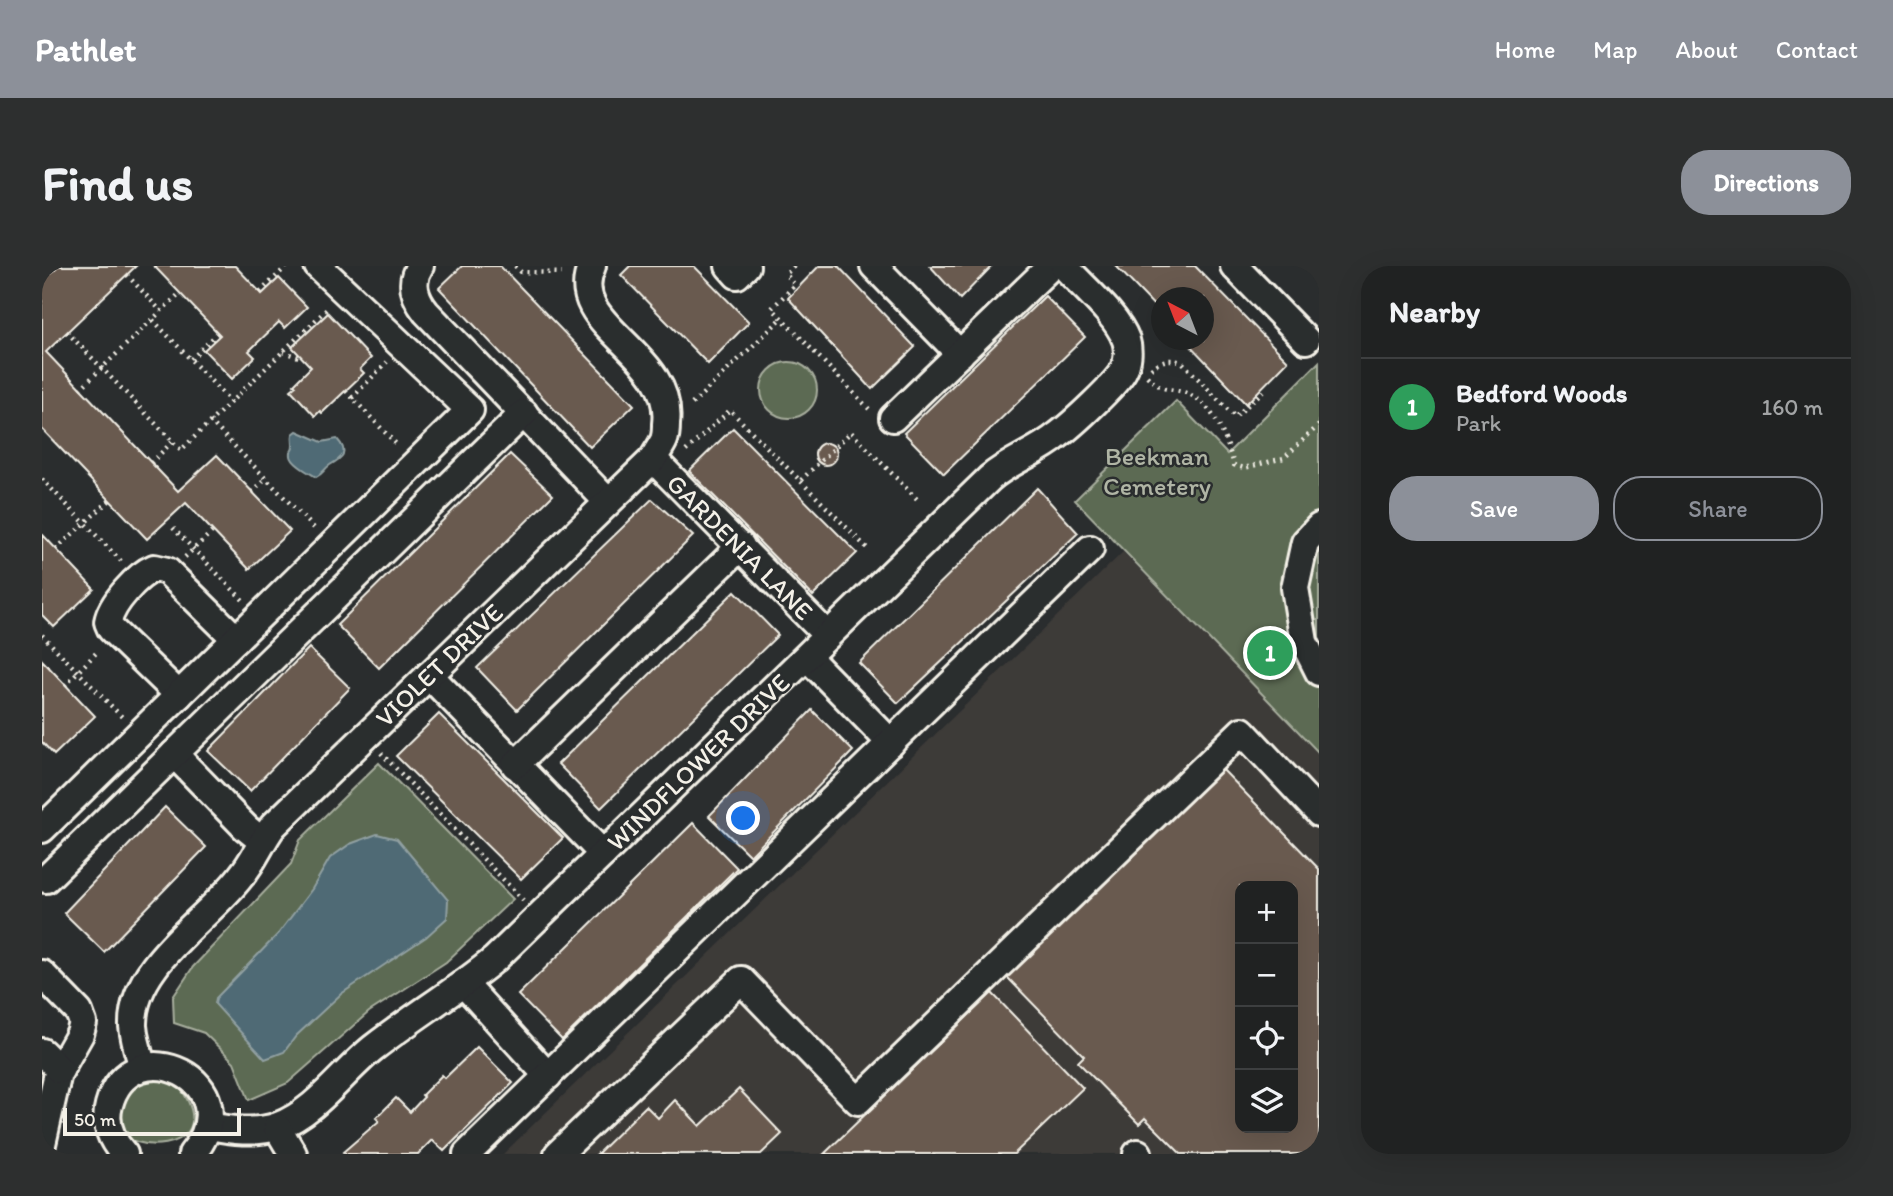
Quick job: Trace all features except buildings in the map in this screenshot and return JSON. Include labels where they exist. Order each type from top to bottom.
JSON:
[{"type":"street","points":[[42,829],[470,410],[318,266]]},
{"type":"street","points":[[421,266],[417,271],[414,286],[417,300],[426,312],[608,502]]},
{"type":"street","name":"VIOLET DRIVE","points":[[144,1068],[133,1025],[136,1002],[142,985],[177,941],[241,877],[262,841],[288,812],[653,459],[665,439],[668,411],[664,392],[646,365],[596,313],[587,297],[586,278],[592,266]]},
{"type":"street","points":[[729,266],[737,275],[746,266]]},
{"type":"street","points":[[874,266],[960,354]]},
{"type":"street","points":[[882,415],[960,354],[1051,266]]},
{"type":"street","name":"WINDFLOWER DRIVE","points":[[209,1126],[252,1131],[276,1127],[295,1117],[371,1050],[495,959],[990,478],[1000,469],[1057,436],[1118,378],[1127,362],[1128,350],[1118,325],[1064,266]]},
{"type":"street","points":[[1234,266],[1306,340]]},
{"type":"street","points":[[46,879],[524,413]]},
{"type":"street","name":"GARDENIA LANE","points":[[653,459],[827,635]]},
{"type":"street","points":[[1319,527],[1306,542],[1295,588],[1304,642],[1319,672]]},
{"type":"street","points":[[515,765],[741,546]]},
{"type":"street","points":[[467,1154],[1090,549]]},
{"type":"street","points":[[179,695],[116,634],[108,622],[114,605],[139,579],[154,568],[169,573],[236,639]]},
{"type":"street","points":[[807,657],[891,743]]},
{"type":"street","points":[[429,675],[603,854]]},
{"type":"street","points":[[558,1154],[741,980],[858,1101],[1242,732],[1319,813]]},
{"type":"street","points":[[174,754],[262,841]]},
{"type":"street","points":[[42,974],[79,1012],[83,1023],[80,1034],[51,1061],[42,1144]]},
{"type":"street","points":[[464,984],[548,1076]]},
{"type":"street","points":[[121,1153],[108,1129],[107,1113],[111,1097],[120,1082],[144,1068],[165,1066],[181,1070],[194,1080],[204,1093],[209,1109],[209,1126],[202,1142],[192,1154]]},
{"type":"street","points":[[276,1127],[293,1154]]},
{"type":"path","points":[[260,292],[286,266]]},
{"type":"path","points":[[515,266],[521,272],[562,274]]},
{"type":"path","points":[[794,266],[786,274],[795,285],[772,308],[882,415]]},
{"type":"path","points":[[127,275],[161,311]]},
{"type":"path","points":[[67,332],[181,450],[345,292]]},
{"type":"path","points":[[80,389],[180,293]]},
{"type":"path","points":[[692,404],[782,318]]},
{"type":"path","points":[[153,320],[231,402]]},
{"type":"path","points":[[191,359],[218,332]]},
{"type":"path","points":[[352,398],[402,346]]},
{"type":"path","points":[[282,352],[302,358]]},
{"type":"path","points":[[1146,374],[1162,360],[1179,361],[1235,417],[1263,391]]},
{"type":"path","points":[[1158,387],[1193,396],[1201,403],[1220,427],[1234,465],[1238,467],[1244,468],[1284,458],[1319,425]]},
{"type":"path","points":[[346,391],[416,464]]},
{"type":"path","points":[[684,453],[730,410],[867,548]]},
{"type":"path","points":[[210,421],[331,546]]},
{"type":"path","points":[[801,480],[851,432],[917,499]]},
{"type":"path","points":[[151,463],[173,441]]},
{"type":"path","points":[[252,492],[265,478]]},
{"type":"path","points":[[42,479],[139,579]]},
{"type":"path","points":[[57,549],[110,500]]},
{"type":"path","points":[[173,528],[260,616]]},
{"type":"path","points":[[169,573],[213,531]]},
{"type":"path","points":[[65,685],[116,634]]},
{"type":"path","points":[[42,635],[139,734]]},
{"type":"path","points":[[380,753],[523,900]]},
{"type":"shaded area","points":[[1123,552],[1319,753],[1319,1154],[503,1154]]},
{"type":"green space","points":[[784,362],[794,362],[809,370],[815,379],[815,401],[809,410],[794,418],[784,418],[766,406],[761,395],[761,385],[773,367]]},
{"type":"green space","name":"Beekman Cemetery","points":[[1319,362],[1319,753],[1075,500],[1176,401],[1227,454]]},
{"type":"green space","points":[[379,763],[513,899],[446,962],[369,1012],[288,1083],[249,1100],[234,1062],[204,1033],[174,1023],[173,997],[193,967],[291,864],[300,840]]},
{"type":"green space","points":[[144,1078],[171,1082],[184,1094],[192,1118],[189,1131],[179,1139],[166,1144],[151,1145],[137,1142],[119,1128],[119,1100]]},
{"type":"water","points":[[297,431],[322,442],[337,439],[343,448],[343,455],[316,477],[292,459],[293,434]]},
{"type":"water","points":[[377,834],[397,839],[448,900],[447,918],[426,937],[341,994],[296,1036],[284,1052],[265,1059],[215,1004],[216,998],[278,934],[312,889],[330,858],[350,844]]},
{"type":"place","name":"Bedford Woods","points":[[1270,653]]}]
